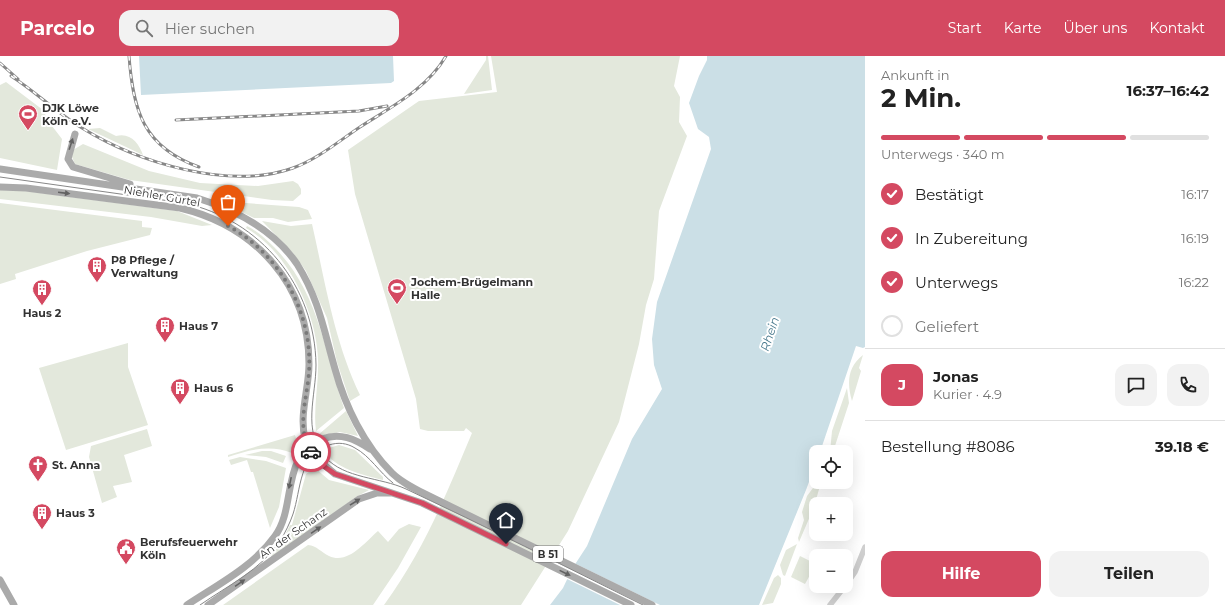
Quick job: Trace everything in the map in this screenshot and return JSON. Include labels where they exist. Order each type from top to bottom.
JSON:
[{"type":"main road","points":[[75,134],[68,159],[73,167],[153,191]]},
{"type":"main road","name":"Niehler Gürtel","points":[[0,170],[197,198],[238,215],[258,227],[286,251],[296,264],[308,285],[323,319],[335,370],[350,414],[356,428],[370,449]]},
{"type":"main road","name":"Niehler Gürtel","points":[[0,170],[196,200],[238,215]]},
{"type":"main road","name":"Niehler Gürtel","points":[[0,187],[26,188],[187,210],[215,219],[236,230],[260,249],[278,269],[290,289],[301,314],[307,337],[309,360],[303,418],[305,439],[316,458],[325,467],[338,475],[387,491]]},
{"type":"main road","name":"Niehler Gürtel","points":[[346,403],[362,433],[392,473],[406,485],[652,605]]},
{"type":"main road","name":"An der Schanz","points":[[186,605],[251,563],[268,545],[276,534],[282,519],[294,469],[307,449],[315,442],[332,436],[356,439],[370,449]]},
{"type":"main road","name":"B 51","points":[[370,449],[380,464],[406,486],[647,605]]},
{"type":"main road","name":"An der Schanz","points":[[208,605],[359,500],[387,491],[422,503],[631,605]]},
{"type":"main road","points":[[0,580],[14,605]]},
{"type":"street","points":[[853,575],[865,547]]},
{"type":"street","points":[[830,605],[840,593]]},
{"type":"shaded area","points":[[486,56],[488,56],[492,90],[464,94],[486,60]]},
{"type":"shaded area","points":[[491,56],[680,56],[674,86],[680,97],[679,122],[687,136],[659,211],[654,279],[646,305],[639,344],[619,422],[568,531],[521,605],[384,605],[423,543],[472,433],[466,428],[464,431],[428,431],[420,429],[416,399],[355,194],[348,150],[419,101],[497,92]]},
{"type":"shaded area","name":"DJK Löwe Köln e.V.","points":[[6,82],[43,110],[49,122],[62,139],[57,170],[0,158],[0,85]]},
{"type":"shaded area","points":[[100,128],[116,136],[121,135],[130,137],[139,146],[143,155],[88,129]]},
{"type":"shaded area","points":[[83,144],[149,171],[200,183],[258,186],[293,181],[298,184],[301,189],[301,194],[293,201],[272,200],[130,180],[75,164],[72,157],[73,150]]},
{"type":"shaded area","points":[[0,190],[25,191],[177,211],[212,225],[202,226],[151,217],[0,199]]},
{"type":"shaded area","points":[[219,201],[299,207],[308,210],[312,219],[288,222],[273,218],[254,218]]},
{"type":"shaded area","points":[[0,203],[142,221],[142,227],[152,228],[150,235],[87,251],[15,274],[16,279],[0,284]]},
{"type":"shaded area","points":[[262,221],[291,226],[312,224],[331,311],[343,354],[360,395],[350,401],[337,362],[327,318],[306,271],[293,253]]},
{"type":"shaded area","points":[[247,226],[268,241],[289,264],[311,303],[318,323],[344,408],[316,431],[315,413],[318,360],[312,323],[306,304],[287,268],[275,252],[261,238],[246,228]]},
{"type":"shaded area","points":[[128,343],[128,367],[148,425],[66,450],[39,368]]},
{"type":"shaded area","points":[[863,355],[859,368],[861,371],[852,401],[849,388],[851,370]]},
{"type":"shaded area","points":[[847,388],[849,403],[835,445],[831,445],[832,431]]},
{"type":"shaded area","points":[[346,411],[358,436],[340,432],[318,435]]},
{"type":"shaded area","points":[[147,429],[152,446],[124,455],[132,482],[113,486],[117,497],[102,503],[89,457],[91,446]]},
{"type":"shaded area","points":[[295,435],[298,445],[292,453],[284,450],[268,448],[252,450],[228,457],[228,455]]},
{"type":"shaded area","points":[[339,445],[355,450],[383,477],[383,480],[350,470],[335,462],[322,450]]},
{"type":"shaded area","points":[[262,451],[271,451],[286,456],[283,463],[266,457],[245,455]]},
{"type":"shaded area","points":[[240,457],[266,461],[286,468],[279,507],[270,528],[253,472],[251,472],[247,460],[231,465],[229,460]]},
{"type":"shaded area","points":[[315,468],[329,480],[369,490],[356,497],[272,558],[271,556],[282,541],[290,525],[292,525],[306,474]]},
{"type":"shaded area","points":[[812,489],[819,489],[817,497],[809,497],[809,519],[799,542],[798,538],[804,520],[802,512],[807,496]]},
{"type":"shaded area","points":[[409,524],[421,527],[398,568],[373,605],[223,605],[308,545],[329,556],[336,558],[343,557],[356,551],[378,531],[388,542],[399,529]]},
{"type":"shaded area","points":[[797,544],[785,576],[783,575],[780,565],[786,550]]},
{"type":"shaded area","points":[[800,556],[809,560],[809,577],[805,584],[791,577]]},
{"type":"shaded area","points":[[778,575],[781,578],[781,584],[773,603],[762,605],[774,578]]},
{"type":"water","points":[[139,56],[393,56],[394,81],[391,83],[141,95]]},
{"type":"water","name":"Rhein","points":[[707,56],[865,56],[865,347],[863,348],[856,346],[822,445],[809,445],[809,482],[759,605],[550,605],[563,588],[572,569],[587,546],[632,439],[662,389],[654,365],[652,339],[657,302],[711,149],[709,137],[698,129],[689,103],[699,76],[707,60]]},
{"type":"pier","points":[[574,563],[660,605],[620,605],[565,578]]},
{"type":"tram line","points":[[0,177],[184,203],[212,212],[237,224],[259,241],[278,261],[294,284],[306,309],[313,336],[316,365],[312,425],[318,447],[325,457],[342,470],[406,489],[643,605]]},
{"type":"tram line","points":[[200,605],[243,577],[263,561],[282,538],[292,517],[300,484],[307,464],[312,456],[319,450],[329,445],[336,444],[346,444],[352,446],[365,455],[393,483]]},
{"type":"railway","points":[[129,56],[134,93],[138,110],[144,124],[153,137],[165,149],[180,159],[199,167]]},
{"type":"railway","points":[[11,76],[82,128],[129,152],[156,162],[184,169],[213,174],[241,176],[268,174],[293,168],[320,155],[419,88],[438,68],[446,56]]},
{"type":"railway","points":[[0,63],[18,79]]},
{"type":"railway","points":[[176,120],[359,111],[387,106]]},
{"type":"way so far","points":[[228,226],[242,234],[271,260],[287,282],[296,299],[304,322],[308,344],[309,368],[303,414],[303,426],[305,439],[311,452]]},
{"type":"place","name":"DJK Löwe Köln e.V.","points":[[28,131]]},
{"type":"place","name":"P8 Pflege / Verwaltung","points":[[97,283]]},
{"type":"place","name":"Jochem-Brügelmann Halle","points":[[397,305]]},
{"type":"place","name":"Haus 2","points":[[42,306]]},
{"type":"place","name":"Haus 7","points":[[165,343]]},
{"type":"place","name":"Haus 6","points":[[180,405]]},
{"type":"place","name":"St. Anna","points":[[38,482]]},
{"type":"place","name":"Haus 3","points":[[42,530]]},
{"type":"place","name":"Berufsfeuerwehr Köln","points":[[126,565]]},
{"type":"route","points":[[311,452],[322,465],[335,474],[372,485],[422,503],[506,544]]}]
